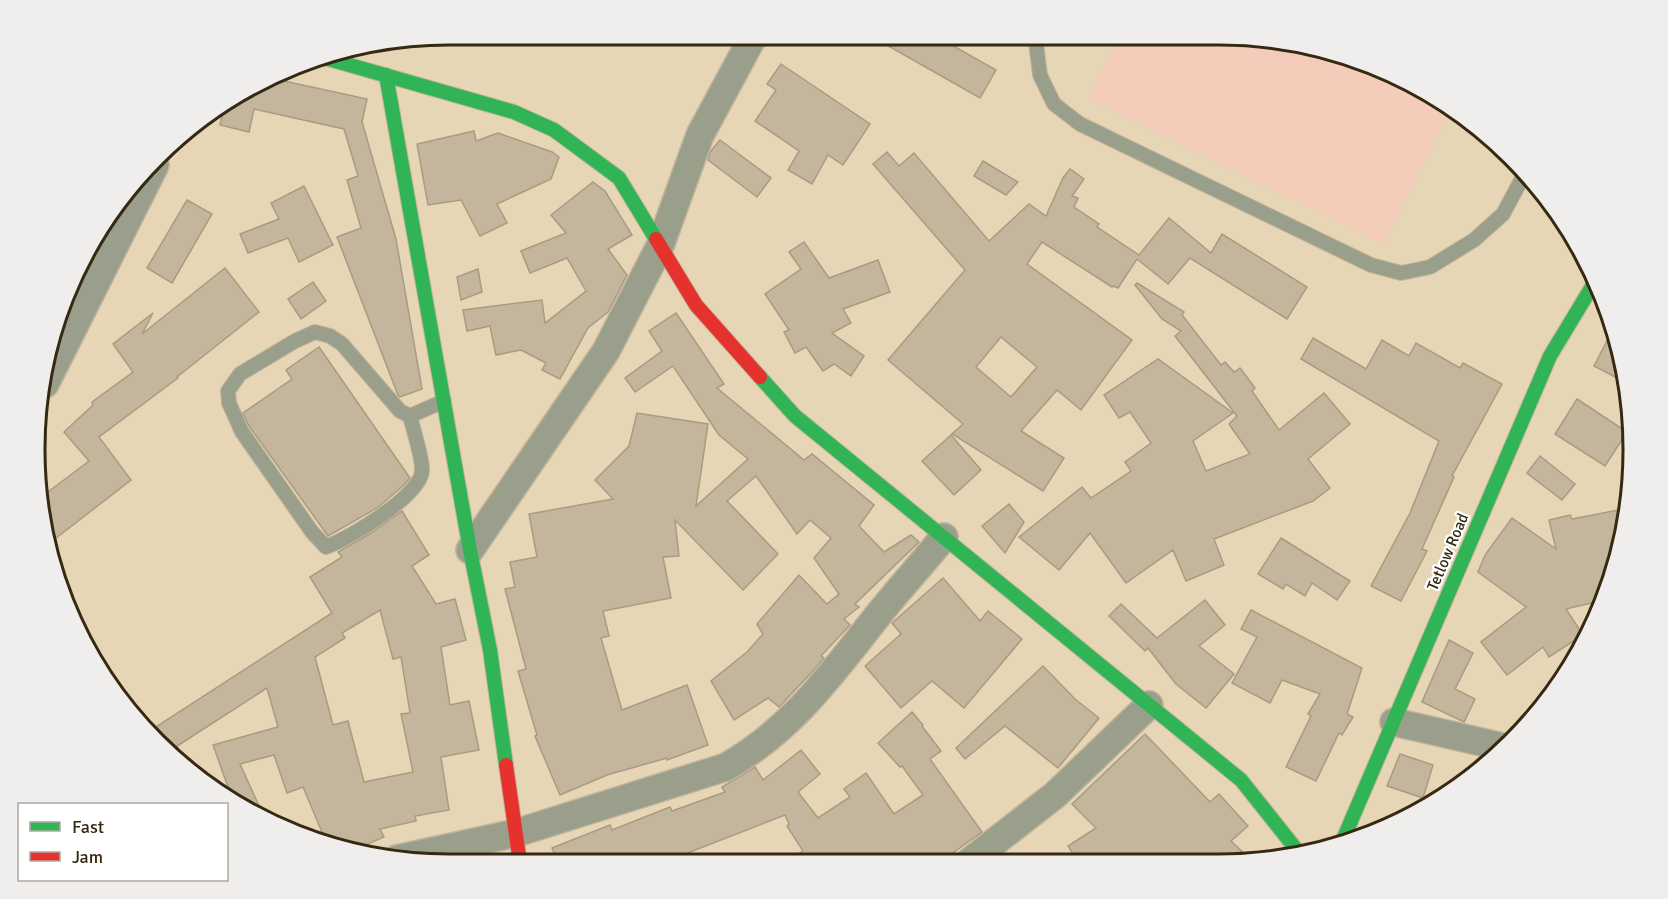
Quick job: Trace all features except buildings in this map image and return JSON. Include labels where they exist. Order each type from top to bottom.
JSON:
[{"type":"street","points":[[470,550],[606,351],[660,246],[700,135],[749,45]]},
{"type":"street","points":[[337,61],[514,112],[554,130],[619,178],[696,305],[795,416],[1240,780],[1294,847]]},
{"type":"street","points":[[386,75],[470,550],[490,650],[519,854]]},
{"type":"street","points":[[54,366],[147,181]]},
{"type":"street","name":"Tetlow Road","points":[[1345,834],[1550,356],[1590,290]]},
{"type":"street","points":[[424,853],[516,833],[726,767],[781,729],[808,702],[944,537]]},
{"type":"street","points":[[979,854],[1055,795],[1149,705]]},
{"type":"street","points":[[1394,722],[1495,745]]},
{"type":"lane","points":[[1036,45],[1040,75],[1054,104],[1080,124],[1371,265],[1401,273],[1430,267],[1474,240],[1503,214],[1521,181]]},
{"type":"lane","points":[[315,332],[330,336],[342,344],[400,411],[410,416],[423,469],[418,483],[400,502],[341,542],[326,547],[312,532],[242,432],[229,403],[228,391],[240,374],[295,341],[315,332]]},
{"type":"lane","points":[[410,416],[444,400]]},
{"type":"shaded area","points":[[1114,45],[1245,46],[1297,53],[1349,66],[1421,99],[1447,116],[1384,244],[1088,98]]},
{"type":"traffic: fast","points":[[337,61],[514,112],[554,130],[619,178],[656,239]]},
{"type":"traffic: fast","points":[[386,75],[470,550],[490,650],[506,765]]},
{"type":"traffic: fast","points":[[1345,834],[1550,356],[1590,290]]},
{"type":"traffic: fast","points":[[760,377],[795,416],[1241,780],[1294,847]]},
{"type":"traffic: jam","points":[[656,239],[696,305],[760,377]]},
{"type":"traffic: jam","points":[[506,765],[519,854]]}]
